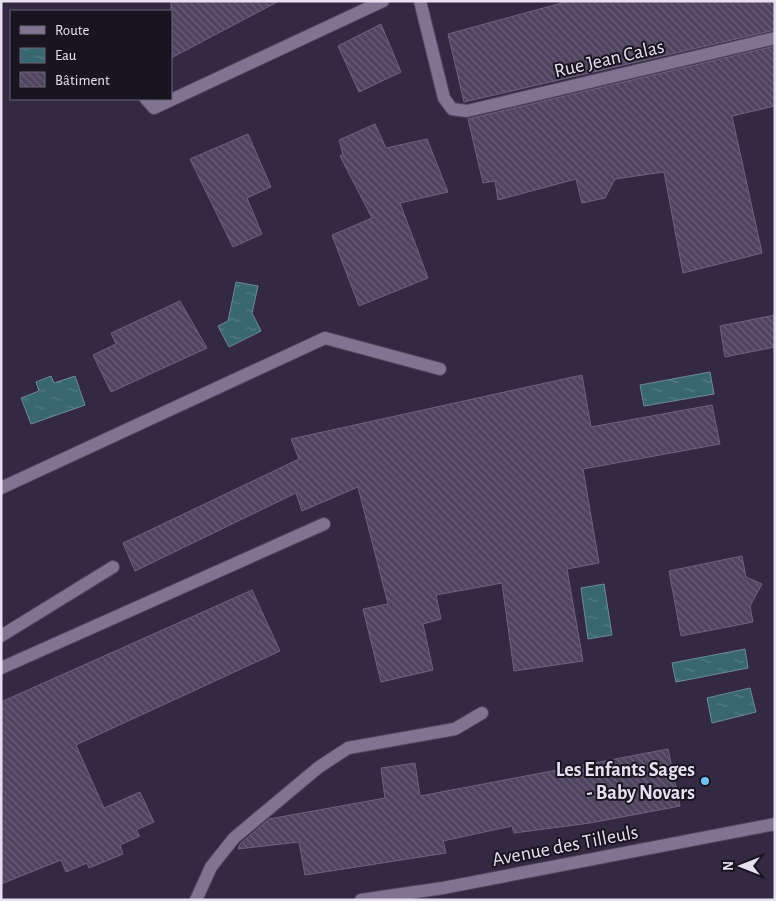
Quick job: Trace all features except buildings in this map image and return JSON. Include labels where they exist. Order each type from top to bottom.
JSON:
[{"type":"street","points":[[172,100],[383,1]]},
{"type":"street","name":"Rue Jean Calas","points":[[420,1],[444,98],[452,109],[468,111],[775,38]]},
{"type":"street","points":[[147,100],[154,108],[171,100]]},
{"type":"street","points":[[1,488],[325,338],[440,370]]},
{"type":"street","points":[[1,668],[324,524]]},
{"type":"street","points":[[1,636],[113,567]]},
{"type":"street","points":[[196,900],[211,867],[234,838],[319,767],[348,748],[455,729],[482,713]]},
{"type":"street","name":"Avenue des Tilleuls","points":[[361,900],[444,894],[775,824]]},
{"type":"water","points":[[236,282],[258,286],[252,313],[261,331],[229,347],[218,326],[228,321]]},
{"type":"water","points":[[710,372],[714,394],[644,406],[640,385]]},
{"type":"water","points":[[51,376],[54,383],[75,376],[85,405],[31,424],[21,398],[39,391],[36,382]]},
{"type":"water","points":[[604,584],[612,635],[588,639],[581,588]]},
{"type":"water","points":[[745,649],[748,668],[676,682],[672,663]]},
{"type":"water","points":[[750,688],[756,712],[712,723],[707,698]]},
{"type":"place","name":"Les Enfants Sages - Baby Novars","points":[[705,781]]}]
